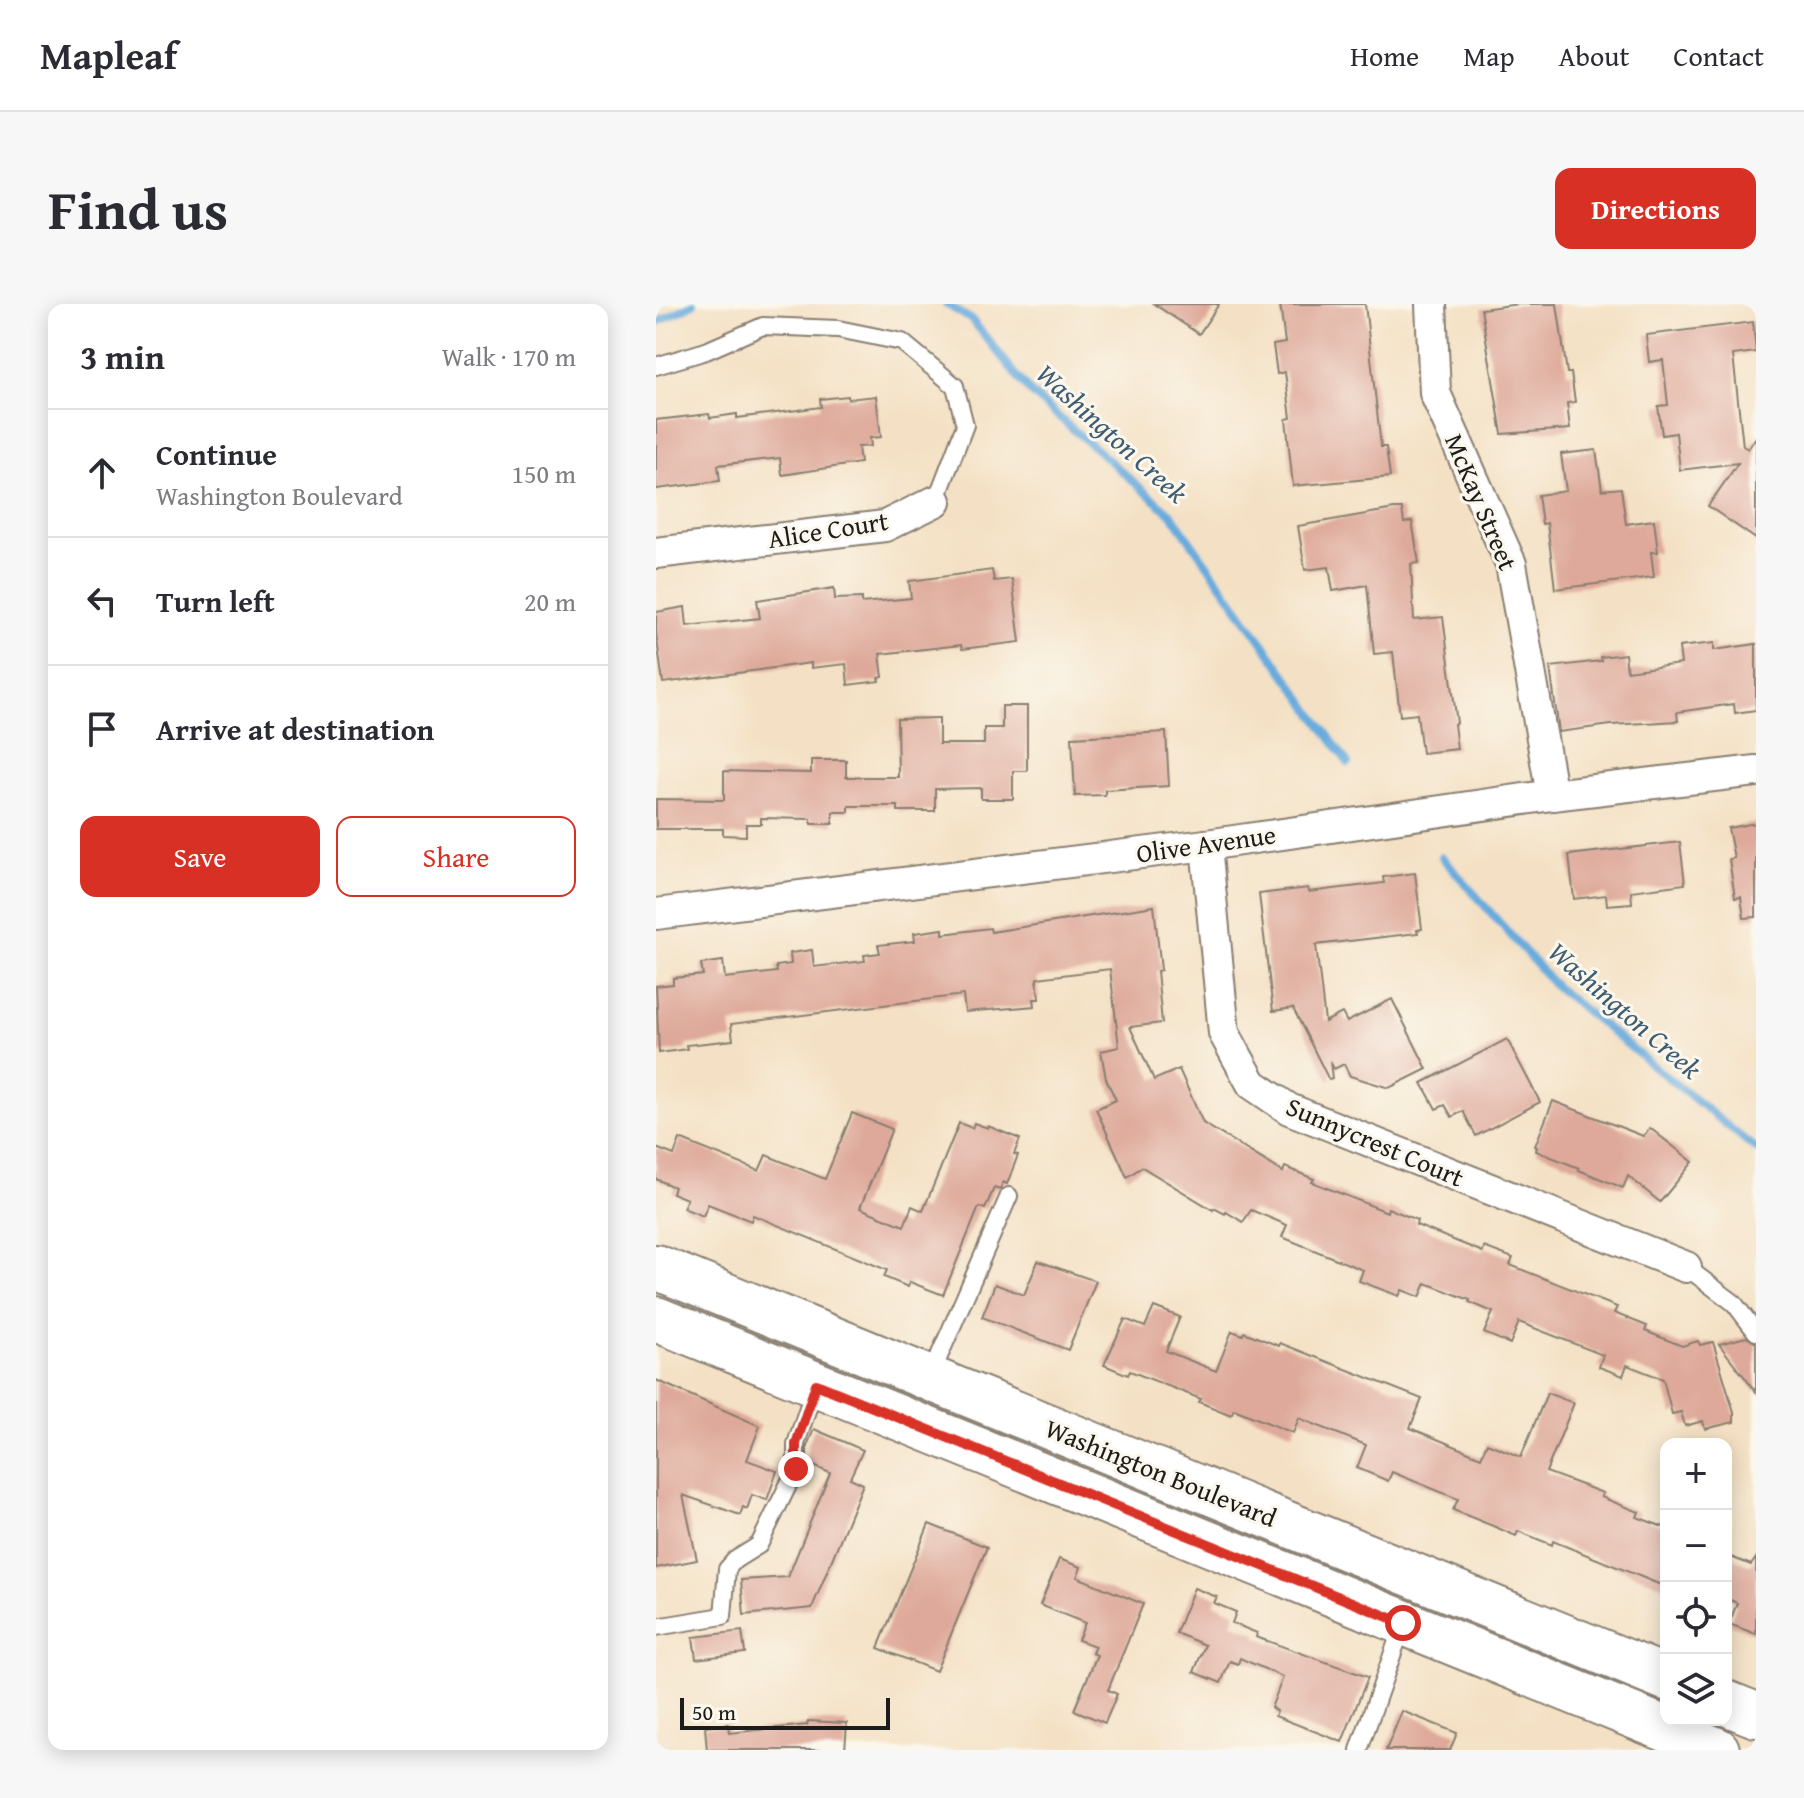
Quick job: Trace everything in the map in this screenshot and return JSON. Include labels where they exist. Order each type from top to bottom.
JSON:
[{"type":"main road","name":"Washington Boulevard","points":[[656,1267],[1660,1676]]},
{"type":"main road","name":"Washington Boulevard","points":[[656,1319],[1717,1750]]},
{"type":"main road","points":[[1732,1705],[1756,1715]]},
{"type":"street","name":"McKay Street","points":[[1431,304],[1435,393],[1511,564],[1552,795]]},
{"type":"street","name":"Alice Court","points":[[656,553],[885,526],[936,501]]},
{"type":"street","name":"Olive Avenue","points":[[656,914],[1206,845],[1552,795],[1756,771]]},
{"type":"street","name":"Sunnycrest Court","points":[[1206,845],[1224,1033],[1252,1084],[1289,1109],[1686,1267]]},
{"type":"lane","name":"Alice Court","points":[[656,366],[706,351],[763,326],[838,329],[902,342],[955,386],[965,425],[936,501]]},
{"type":"lane","points":[[929,1379],[1009,1196]]},
{"type":"lane","points":[[1686,1267],[1734,1303],[1756,1332]]},
{"type":"lane","points":[[656,1627],[723,1616],[727,1569],[759,1545],[790,1482],[796,1469],[796,1444],[816,1384]]},
{"type":"lane","points":[[1359,1750],[1403,1623]]},
{"type":"building","points":[[1154,304],[1219,304],[1199,334]]},
{"type":"building","points":[[1280,304],[1365,304],[1381,447],[1386,447],[1390,477],[1293,486],[1286,419],[1291,418],[1285,372],[1277,374],[1273,345],[1285,343]]},
{"type":"building","points":[[1519,304],[1557,304],[1567,373],[1571,373],[1575,402],[1567,403],[1570,429],[1502,434],[1481,309]]},
{"type":"building","points":[[1753,322],[1756,352],[1733,355],[1743,446],[1748,449],[1756,437],[1756,539],[1708,506],[1738,463],[1680,470],[1676,433],[1662,435],[1658,406],[1668,405],[1663,360],[1649,362],[1646,335]]},
{"type":"building","points":[[848,396],[848,399],[876,396],[881,437],[870,438],[871,446],[858,447],[860,463],[782,475],[780,458],[718,465],[720,481],[656,489],[656,420],[709,414],[710,418],[737,414],[737,418],[821,407],[820,399]]},
{"type":"building","points":[[1596,450],[1602,490],[1621,488],[1626,524],[1654,520],[1658,552],[1651,552],[1654,577],[1555,589],[1547,523],[1542,524],[1538,495],[1566,491],[1561,454]]},
{"type":"building","points":[[1402,509],[1404,523],[1412,521],[1419,563],[1411,564],[1414,620],[1443,617],[1457,723],[1454,724],[1457,749],[1422,753],[1417,714],[1400,716],[1393,652],[1374,654],[1367,585],[1333,591],[1329,567],[1305,570],[1298,526]]},
{"type":"building","points":[[992,570],[994,581],[1012,579],[1020,642],[880,654],[883,677],[879,678],[880,681],[848,685],[846,664],[811,668],[811,663],[663,683],[656,612],[685,607],[687,626],[760,618],[757,600],[834,588],[835,599],[862,598],[862,603],[911,598],[909,581]]},
{"type":"building","points":[[1714,643],[1714,650],[1756,644],[1756,710],[1735,713],[1734,704],[1677,712],[1678,721],[1559,732],[1550,667],[1601,661],[1600,657],[1625,654],[1627,671],[1681,664],[1679,647]]},
{"type":"building","points":[[1002,706],[1027,706],[1027,771],[1013,771],[1013,799],[981,799],[981,788],[935,789],[935,811],[898,811],[898,806],[849,806],[849,812],[833,812],[833,824],[811,824],[811,819],[761,818],[761,824],[746,824],[746,836],[723,835],[723,829],[656,829],[656,799],[724,800],[724,771],[811,773],[811,760],[846,760],[846,777],[898,777],[897,719],[939,718],[939,744],[984,744],[984,728],[1002,728]]},
{"type":"building","points":[[1166,732],[1169,786],[1105,790],[1105,795],[1075,796],[1072,737]]},
{"type":"building","points":[[1756,823],[1756,917],[1744,918],[1741,897],[1735,898],[1729,859],[1734,858],[1728,828]]},
{"type":"building","points":[[1680,842],[1685,884],[1631,891],[1632,903],[1607,905],[1606,895],[1574,899],[1569,855]]},
{"type":"building","points":[[1415,873],[1422,929],[1417,930],[1418,933],[1316,945],[1325,1022],[1342,1013],[1347,1022],[1392,999],[1427,1069],[1389,1088],[1350,1076],[1344,1064],[1334,1069],[1330,1061],[1332,1079],[1329,1080],[1293,1008],[1273,1011],[1259,894],[1384,883],[1383,877]]},
{"type":"building","points":[[1154,906],[1161,970],[1157,971],[1162,1023],[1130,1027],[1154,1080],[1179,1069],[1203,1123],[1283,1172],[1285,1167],[1314,1179],[1312,1182],[1387,1212],[1388,1208],[1417,1220],[1416,1225],[1483,1252],[1484,1247],[1513,1258],[1510,1265],[1617,1307],[1614,1313],[1647,1326],[1645,1331],[1682,1346],[1698,1341],[1700,1345],[1713,1342],[1734,1412],[1734,1422],[1705,1429],[1703,1421],[1685,1426],[1681,1412],[1672,1414],[1663,1379],[1627,1365],[1623,1376],[1599,1367],[1603,1355],[1519,1322],[1510,1344],[1484,1333],[1493,1312],[1470,1300],[1426,1283],[1420,1297],[1402,1290],[1399,1296],[1359,1281],[1363,1270],[1282,1237],[1287,1225],[1251,1210],[1243,1222],[1226,1212],[1213,1210],[1142,1167],[1127,1177],[1096,1109],[1116,1100],[1106,1079],[1101,1051],[1119,1047],[1110,969],[1037,978],[1039,999],[1034,999],[1035,1006],[965,1012],[963,995],[731,1024],[733,1040],[686,1045],[687,1049],[659,1053],[656,986],[673,984],[673,978],[703,975],[701,964],[723,961],[725,978],[777,972],[776,966],[791,964],[790,953],[812,950],[814,967],[865,961],[864,955],[880,953],[878,945],[915,941],[914,933],[943,929],[943,934],[990,928],[991,932]]},
{"type":"building","points":[[1507,1039],[1540,1102],[1476,1136],[1463,1111],[1452,1117],[1445,1105],[1436,1109],[1422,1083]]},
{"type":"building","points":[[1553,1101],[1643,1136],[1650,1128],[1693,1162],[1660,1202],[1628,1176],[1623,1188],[1579,1170],[1536,1151],[1535,1146]]},
{"type":"building","points":[[852,1113],[892,1129],[860,1208],[904,1226],[912,1206],[923,1211],[959,1123],[972,1128],[974,1123],[988,1126],[1020,1139],[1014,1154],[1018,1155],[1007,1184],[1003,1182],[1000,1190],[994,1188],[985,1209],[979,1207],[943,1295],[910,1282],[908,1287],[884,1277],[887,1270],[753,1215],[751,1221],[708,1204],[703,1216],[683,1208],[687,1199],[672,1193],[674,1187],[656,1179],[656,1148],[674,1155],[680,1139],[759,1171],[766,1155],[825,1179]]},
{"type":"building","points":[[1038,1261],[1096,1281],[1068,1350],[982,1317],[995,1284],[1024,1295]]},
{"type":"building","points":[[1154,1307],[1180,1317],[1166,1351],[1216,1371],[1232,1331],[1243,1335],[1244,1332],[1279,1346],[1280,1343],[1422,1399],[1410,1428],[1481,1457],[1487,1443],[1521,1457],[1547,1393],[1574,1403],[1546,1472],[1603,1493],[1601,1497],[1639,1512],[1637,1517],[1660,1526],[1660,1585],[1553,1541],[1552,1545],[1518,1531],[1516,1536],[1453,1510],[1458,1499],[1392,1472],[1388,1481],[1357,1468],[1366,1445],[1299,1418],[1293,1433],[1234,1409],[1231,1415],[1199,1402],[1201,1399],[1130,1371],[1128,1375],[1104,1365],[1125,1319],[1145,1327]]},
{"type":"building","points":[[1746,1337],[1756,1343],[1756,1392],[1719,1344]]},
{"type":"building","points":[[656,1380],[760,1426],[747,1460],[777,1471],[767,1500],[752,1495],[747,1509],[743,1507],[740,1515],[683,1495],[697,1560],[656,1568]]},
{"type":"building","points":[[814,1429],[863,1450],[850,1478],[863,1484],[812,1608],[744,1615],[741,1580],[788,1577],[830,1473],[807,1463],[807,1446]]},
{"type":"building","points":[[929,1524],[987,1547],[936,1671],[878,1648]]},
{"type":"building","points":[[1732,1557],[1751,1565],[1756,1558],[1756,1634],[1732,1625],[1737,1603],[1732,1601]]},
{"type":"building","points":[[1059,1559],[1081,1567],[1077,1577],[1143,1604],[1108,1690],[1117,1694],[1105,1723],[1074,1710],[1097,1655],[1092,1653],[1095,1646],[1078,1640],[1085,1623],[1040,1605]]},
{"type":"building","points":[[1194,1588],[1217,1597],[1214,1603],[1236,1612],[1232,1623],[1257,1633],[1256,1637],[1368,1677],[1342,1742],[1275,1716],[1277,1711],[1271,1708],[1283,1677],[1240,1658],[1238,1664],[1230,1661],[1221,1683],[1194,1672],[1205,1645],[1176,1633]]},
{"type":"building","points":[[742,1631],[745,1653],[696,1659],[693,1637]]},
{"type":"building","points":[[1402,1711],[1457,1733],[1450,1750],[1386,1750]]},
{"type":"building","points":[[808,1721],[847,1723],[845,1750],[707,1750],[705,1727],[728,1724],[729,1733],[807,1725]]},
{"type":"waterway","name":"Washington Creek","points":[[656,323],[693,304]]},
{"type":"waterway","name":"Washington Creek","points":[[946,304],[972,320],[1030,392],[1172,515],[1348,763]]},
{"type":"waterway","name":"Washington Creek","points":[[1442,857],[1556,987],[1756,1149]]},
{"type":"route","points":[[796,1469],[796,1444],[816,1384],[1403,1623]]}]
